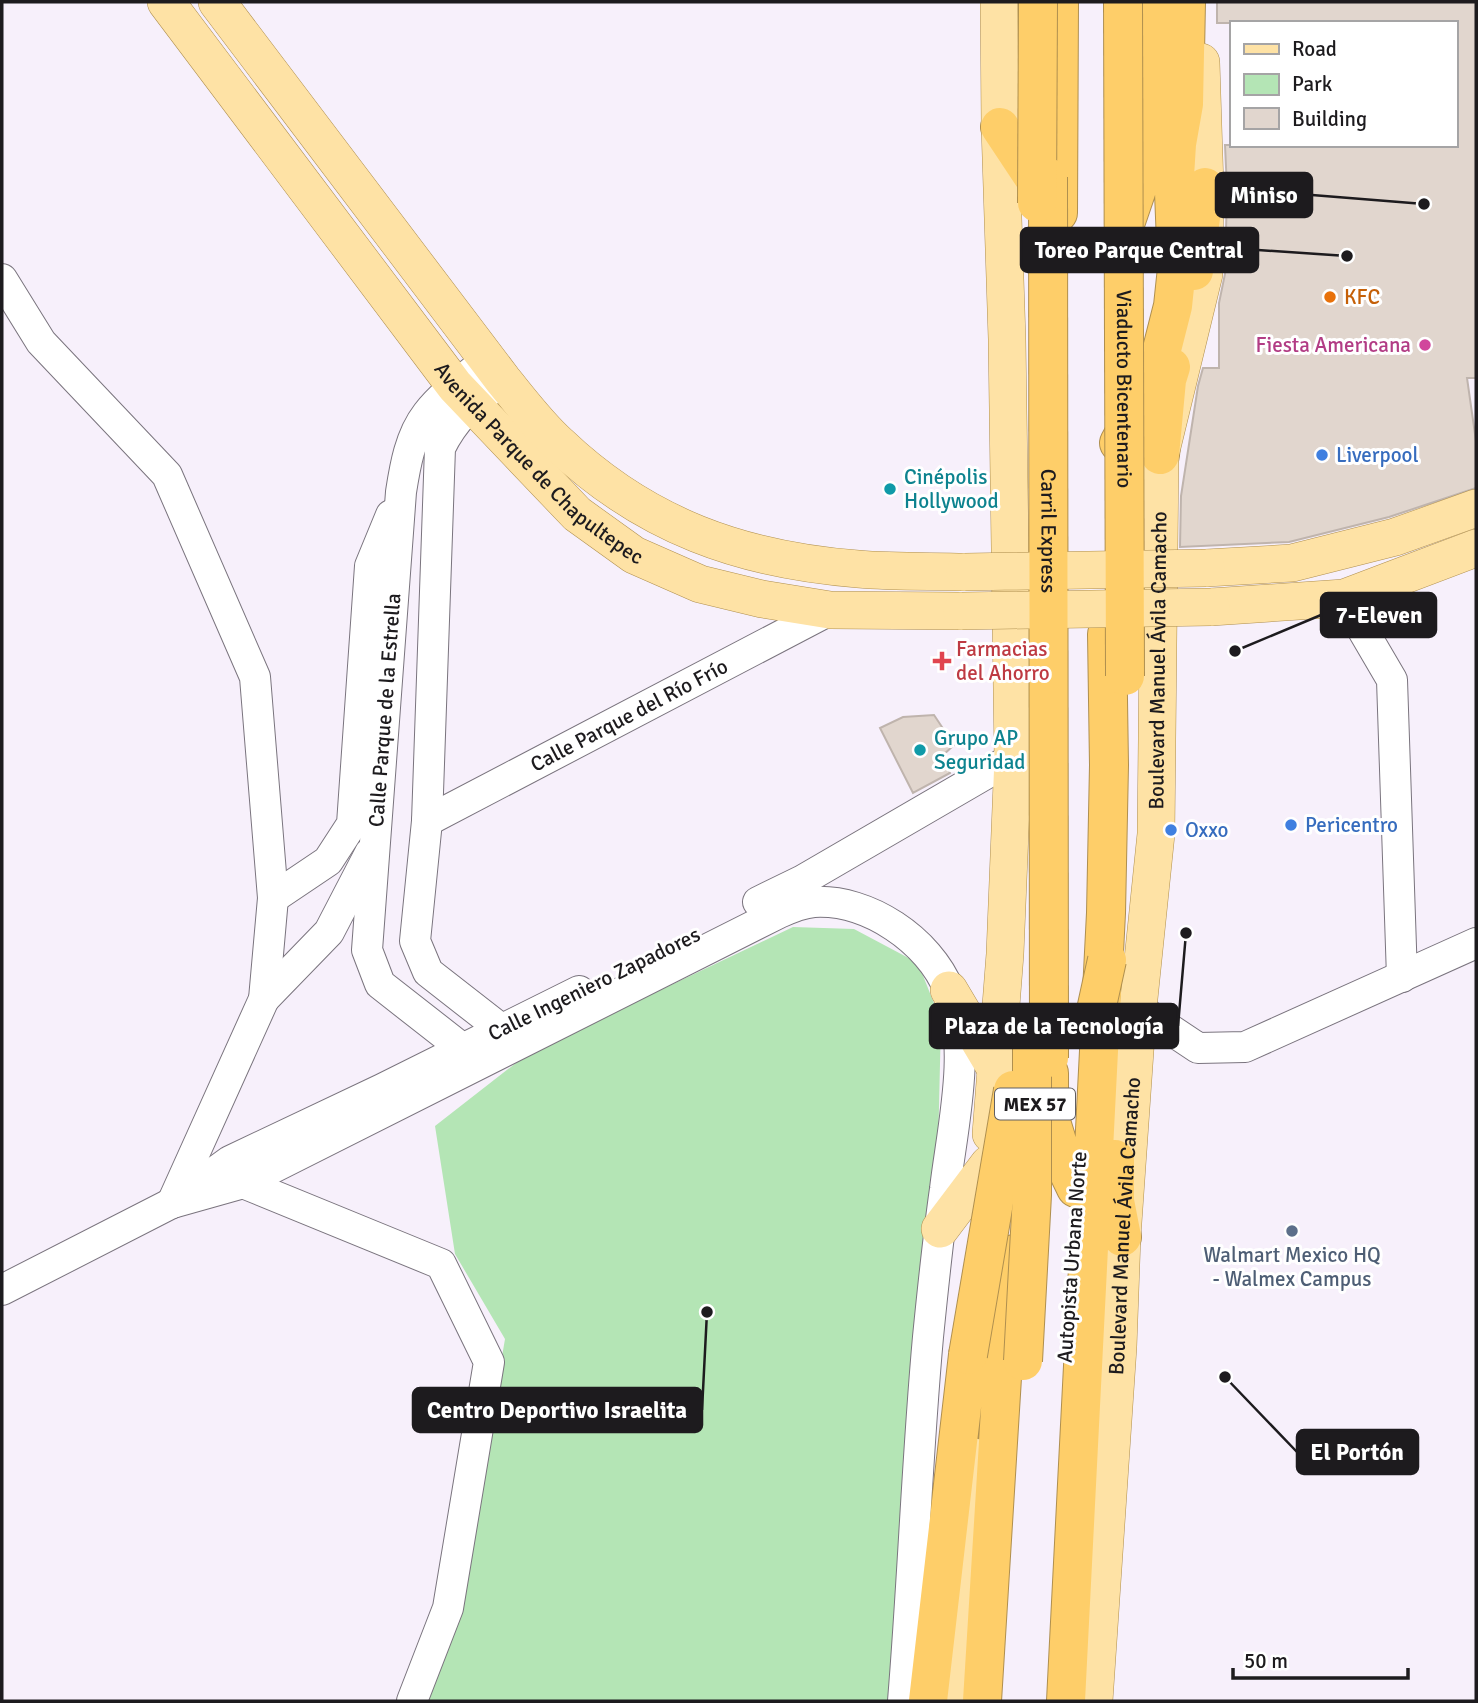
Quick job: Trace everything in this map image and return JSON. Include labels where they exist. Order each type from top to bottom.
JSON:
[{"type":"highway","points":[[1023,765],[1038,2]]},
{"type":"highway","name":"Carril Express","points":[[1048,2],[1049,1115],[1063,1161],[1076,1188]]},
{"type":"highway","name":"MEX 57","points":[[982,1701],[1006,1313],[1051,992],[1057,883],[1063,506],[1058,215],[1059,2]]},
{"type":"highway","name":"Boulevard Manuel Ávila Camacho","points":[[1066,1701],[1106,913],[1110,765],[1105,505],[1108,463],[1104,2]]},
{"type":"highway","name":"Viaducto Bicentenario","points":[[1123,2],[1126,775]]},
{"type":"highway","points":[[1106,280],[1150,150],[1178,4]]},
{"type":"highway","points":[[1108,463],[1155,377],[1173,306],[1177,268],[1174,223],[1177,144],[1184,104],[1178,4]]},
{"type":"highway","points":[[1178,4],[1195,105],[1186,202],[1194,273]]},
{"type":"highway","points":[[1000,127],[1058,215]]},
{"type":"highway","points":[[1160,455],[1167,380],[1194,273],[1205,187]]},
{"type":"highway","name":"Autopista Urbana Norte","points":[[1006,1701],[1032,1195],[1031,977],[1023,765]]},
{"type":"highway","name":"Autopista Urbana Norte","points":[[1045,1701],[1083,1080],[1120,888],[1126,831],[1126,775]]},
{"type":"highway","points":[[1102,968],[1116,1003],[1115,1201],[1122,1237]]},
{"type":"highway","points":[[928,1701],[968,1355],[1031,977]]},
{"type":"highway","name":"Carril Express","points":[[1032,1195],[1049,1058]]},
{"type":"main road","name":"Avenida Parque de Chapultepec","points":[[166,2],[463,396],[577,514],[634,555],[700,584],[762,599],[830,610],[1211,607],[1344,598],[1476,548]]},
{"type":"main road","name":"Avenida Parque de Chapultepec","points":[[217,2],[540,425],[567,452],[597,476],[645,509],[704,538],[738,550],[857,569],[965,572],[1206,568],[1292,563],[1395,537],[1476,508]]},
{"type":"main road","points":[[953,1701],[980,1377],[980,1325],[996,1069],[1023,765],[1007,380],[999,2]]},
{"type":"main road","name":"Boulevard Manuel Ávila Camacho","points":[[1094,1701],[1138,1008],[1156,834],[1160,455],[1204,274],[1205,187],[1178,4]]},
{"type":"main road","points":[[762,599],[774,557]]},
{"type":"main road","points":[[949,990],[996,1069]]},
{"type":"main road","points":[[940,1229],[989,1164]]},
{"type":"street","points":[[2,278],[41,342],[167,475],[255,677],[273,898],[264,999],[172,1203]]},
{"type":"street","name":"Calle Parque de la Estrella","points":[[465,1059],[380,984],[367,950],[405,465],[413,438],[426,414],[463,396],[496,370]]},
{"type":"street","name":"Calle Parque de la Estrella","points":[[463,396],[440,448],[427,821],[415,941],[428,972],[506,1039]]},
{"type":"street","points":[[273,898],[328,861],[352,824],[370,566],[401,492]]},
{"type":"street","points":[[1344,598],[1392,680],[1402,977]]},
{"type":"street","name":"Calle Parque del Río Frío","points":[[427,821],[830,610]]},
{"type":"street","name":"Calle Ingeniero Zapadores","points":[[2,1290],[172,1203],[230,1161],[506,1039],[701,941],[803,880],[1023,765]]},
{"type":"street","points":[[264,999],[328,932],[376,842]]},
{"type":"street","points":[[372,892],[420,884]]},
{"type":"street","name":"Calle Ingeniero Zapadores","points":[[701,941],[741,930],[779,913],[814,902],[840,904],[875,916],[905,934],[929,959],[949,990]]},
{"type":"street","points":[[1138,1008],[1198,1048],[1245,1047],[1476,943]]},
{"type":"street","points":[[903,1701],[919,1448],[959,1061],[955,1014],[949,990]]},
{"type":"street","name":"Calle Ingeniero Zapadores","points":[[172,1203],[243,1183],[465,1059]]},
{"type":"street","points":[[243,1183],[441,1264],[489,1362],[448,1608],[412,1701]]},
{"type":"green space","points":[[793,927],[854,929],[918,963],[941,1021],[937,1192],[891,1701],[423,1701],[459,1608],[505,1339],[455,1254],[435,1126],[530,1052]]},
{"type":"building","points":[[1217,2],[1476,2],[1476,378],[1467,378],[1476,441],[1476,488],[1389,517],[1289,542],[1180,547],[1181,496],[1198,386],[1203,368],[1219,368],[1219,303],[1225,274],[1225,145],[1457,147],[1457,21],[1217,23]]},
{"type":"building","name":"Grupo AP Seguridad","points":[[934,715],[954,745],[942,756],[950,773],[913,793],[880,728],[903,717]]},
{"type":"place","name":"Miniso","points":[[1424,204]]},
{"type":"place","name":"Toreo Parque Central","points":[[1347,256]]},
{"type":"place","name":"KFC","points":[[1330,297]]},
{"type":"place","name":"Fiesta Americana","points":[[1425,345]]},
{"type":"place","name":"Liverpool","points":[[1322,455]]},
{"type":"place","name":"Cinépolis Hollywood","points":[[890,489]]},
{"type":"place","name":"7-Eleven","points":[[1235,651]]},
{"type":"place","name":"Farmacias del Ahorro","points":[[942,661]]},
{"type":"place","name":"Grupo AP Seguridad","points":[[920,750]]},
{"type":"place","name":"Pericentro","points":[[1291,825]]},
{"type":"place","name":"Oxxo","points":[[1171,830]]},
{"type":"place","name":"Plaza de la Tecnología","points":[[1186,933]]},
{"type":"place","name":"Walmart Mexico HQ - Walmex Campus","points":[[1292,1231]]},
{"type":"place","name":"Centro Deportivo Israelita","points":[[707,1312]]},
{"type":"place","name":"El Portón","points":[[1225,1377]]}]
